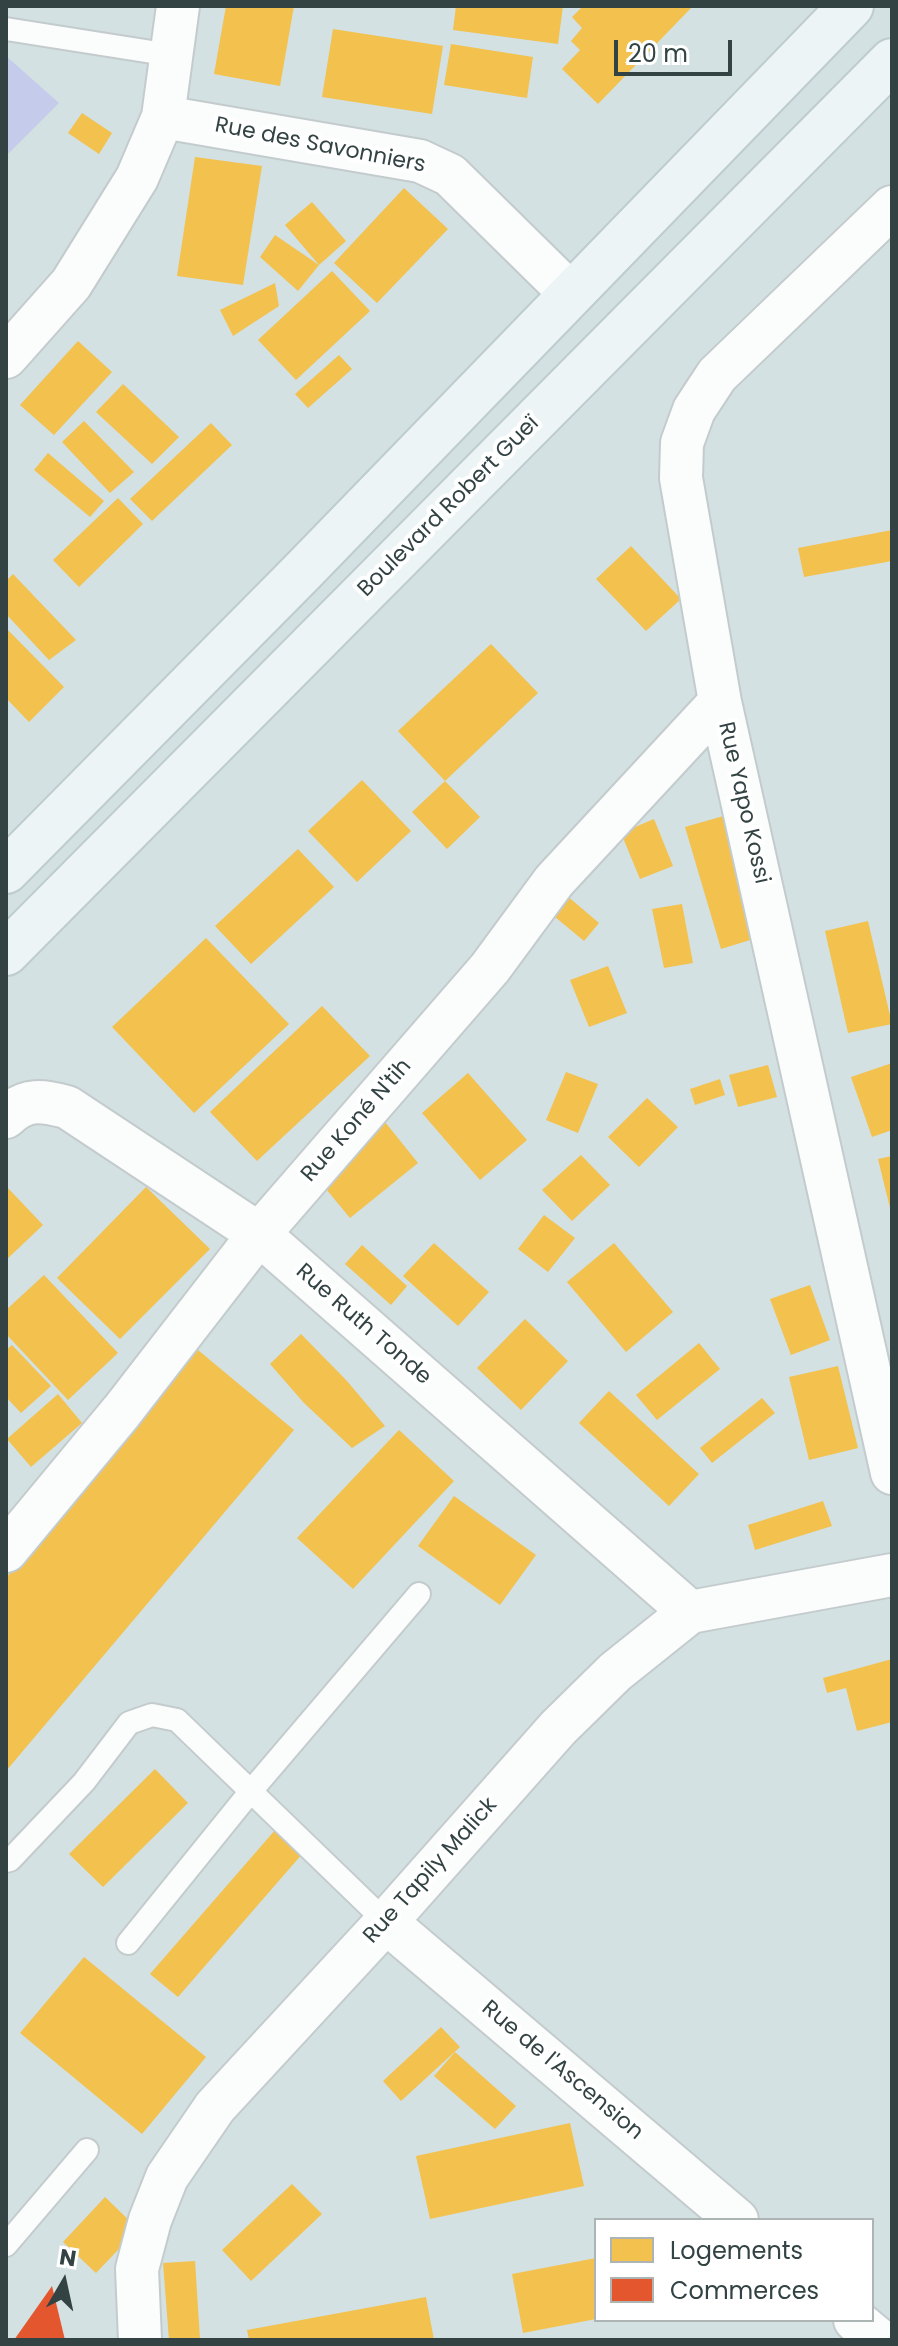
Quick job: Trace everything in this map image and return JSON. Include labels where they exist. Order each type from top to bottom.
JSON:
[{"type":"main road","points":[[6,871],[303,571],[851,6]]},
{"type":"main road","name":"Boulevard Robert Gueï","points":[[6,953],[892,61]]},
{"type":"street","points":[[6,357],[71,284],[137,178],[163,117],[178,6]]},
{"type":"street","name":"Rue des Savonniers","points":[[163,117],[420,161],[450,175],[571,294]]},
{"type":"street","name":"Rue Yapo Kossi","points":[[892,207],[717,375],[694,410],[682,443],[681,478],[720,702],[892,1473]]},
{"type":"street","name":"Rue Koné N'tih","points":[[6,1551],[122,1411],[259,1234],[490,968],[554,881],[720,702]]},
{"type":"street","name":"Rue Ruth Tonde","points":[[6,1117],[15,1108],[41,1101],[67,1107],[259,1234],[690,1612]]},
{"type":"street","name":"Rue Tapily Malick","points":[[140,2340],[137,2269],[150,2220],[167,2177],[215,2107],[386,1922],[558,1728],[615,1672],[690,1612],[892,1575]]},
{"type":"street","name":"Rue de l'Ascension","points":[[386,1922],[735,2218]]},
{"type":"street","points":[[857,2322],[879,2340]]},
{"type":"lane","points":[[6,29],[171,55]]},
{"type":"lane","points":[[128,1943],[251,1791],[419,1594]]},
{"type":"lane","points":[[6,1861],[46,1825],[129,1723],[152,1715],[177,1720],[386,1922]]},
{"type":"lane","points":[[6,2245],[87,2150]]},
{"type":"shaded area","points":[[6,6],[892,6],[892,2340],[6,2340]]},
{"type":"shaded area","points":[[6,56],[59,103],[6,156]]},
{"type":"building: Logements","points":[[226,6],[294,6],[280,86],[214,74]]},
{"type":"building: Logements","points":[[456,6],[563,6],[558,44],[453,30]]},
{"type":"building: Logements","points":[[583,6],[693,6],[598,104],[562,69],[580,50],[571,41],[582,28],[572,17]]},
{"type":"building: Logements","points":[[333,29],[443,46],[432,114],[322,97]]},
{"type":"building: Logements","points":[[451,44],[533,57],[527,98],[444,85]]},
{"type":"building: Logements","points":[[82,113],[112,133],[99,154],[68,133]]},
{"type":"building: Logements","points":[[195,157],[262,166],[243,285],[177,276]]},
{"type":"building: Logements","points":[[404,188],[448,229],[377,303],[334,263]]},
{"type":"building: Logements","points":[[312,202],[346,241],[319,265],[285,225]]},
{"type":"building: Logements","points":[[275,235],[319,265],[298,291],[260,257]]},
{"type":"building: Logements","points":[[332,271],[370,311],[296,380],[258,340]]},
{"type":"building: Logements","points":[[275,283],[279,306],[233,336],[220,310]]},
{"type":"building: Logements","points":[[78,341],[112,372],[54,435],[20,405]]},
{"type":"building: Logements","points":[[339,355],[352,369],[308,408],[295,394]]},
{"type":"building: Logements","points":[[123,384],[179,437],[152,464],[96,412]]},
{"type":"building: Logements","points":[[84,421],[134,472],[110,493],[62,442]]},
{"type":"building: Logements","points":[[211,423],[232,445],[152,521],[130,499]]},
{"type":"building: Logements","points":[[48,453],[104,501],[90,517],[34,470]]},
{"type":"building: Logements","points":[[118,498],[143,524],[79,587],[53,560]]},
{"type":"building: Logements","points":[[892,530],[892,561],[804,577],[798,548]]},
{"type":"building: Logements","points":[[631,546],[681,599],[646,631],[596,579]]},
{"type":"building: Logements","points":[[13,574],[76,640],[49,660],[6,614],[6,581]]},
{"type":"building: Logements","points":[[6,628],[64,687],[29,722],[6,698]]},
{"type":"building: Logements","points":[[491,644],[538,693],[445,781],[398,731]]},
{"type":"building: Logements","points":[[362,780],[411,831],[357,882],[308,831]]},
{"type":"building: Logements","points":[[445,781],[480,817],[447,849],[412,812]]},
{"type":"building: Logements","points":[[727,815],[763,936],[721,949],[685,827]]},
{"type":"building: Logements","points":[[654,819],[673,866],[640,879],[621,833]]},
{"type":"building: Logements","points":[[298,849],[334,887],[251,964],[215,926]]},
{"type":"building: Logements","points":[[559,889],[599,923],[584,941],[543,907]]},
{"type":"building: Logements","points":[[682,904],[693,963],[664,968],[652,909]]},
{"type":"building: Logements","points":[[868,921],[892,1024],[848,1033],[825,931]]},
{"type":"building: Logements","points":[[206,938],[289,1024],[194,1113],[112,1027]]},
{"type":"building: Logements","points":[[608,966],[627,1013],[589,1027],[570,980]]},
{"type":"building: Logements","points":[[322,1006],[370,1056],[257,1161],[210,1112]]},
{"type":"building: Logements","points":[[892,1063],[892,1130],[872,1137],[851,1077]]},
{"type":"building: Logements","points":[[768,1065],[777,1097],[738,1107],[729,1075]]},
{"type":"building: Logements","points":[[566,1072],[598,1084],[578,1133],[546,1120]]},
{"type":"building: Logements","points":[[468,1073],[527,1140],[480,1180],[422,1113]]},
{"type":"building: Logements","points":[[720,1079],[725,1095],[695,1105],[690,1089]]},
{"type":"building: Logements","points":[[647,1098],[678,1127],[639,1167],[608,1137]]},
{"type":"building: Logements","points":[[385,1122],[418,1163],[350,1218],[317,1178]]},
{"type":"building: Logements","points":[[581,1155],[610,1185],[572,1221],[542,1190]]},
{"type":"building: Logements","points":[[892,1156],[892,1212],[891,1212],[878,1159]]},
{"type":"building: Logements","points":[[6,1186],[43,1225],[6,1260]]},
{"type":"building: Logements","points":[[146,1187],[210,1249],[120,1339],[57,1278]]},
{"type":"building: Logements","points":[[544,1215],[575,1238],[548,1272],[518,1249]]},
{"type":"building: Logements","points":[[434,1243],[489,1292],[458,1326],[403,1276]]},
{"type":"building: Logements","points":[[614,1243],[673,1312],[626,1352],[567,1282]]},
{"type":"building: Logements","points":[[362,1245],[407,1286],[391,1305],[345,1264]]},
{"type":"building: Logements","points":[[44,1275],[118,1353],[68,1400],[6,1334],[6,1310]]},
{"type":"building: Logements","points":[[810,1285],[830,1340],[791,1355],[770,1299]]},
{"type":"building: Logements","points":[[525,1319],[568,1361],[521,1410],[477,1368]]},
{"type":"building: Logements","points":[[301,1334],[385,1426],[352,1448],[304,1403],[270,1364]]},
{"type":"building: Logements","points":[[699,1343],[720,1369],[657,1420],[636,1395]]},
{"type":"building: Logements","points":[[12,1345],[51,1386],[21,1413],[6,1397],[6,1350]]},
{"type":"building: Logements","points":[[198,1350],[294,1430],[6,1771],[6,1578]]},
{"type":"building: Logements","points":[[838,1366],[858,1448],[809,1460],[789,1377]]},
{"type":"building: Logements","points":[[609,1391],[699,1474],[669,1506],[579,1423]]},
{"type":"building: Logements","points":[[58,1394],[82,1423],[31,1467],[7,1439]]},
{"type":"building: Logements","points":[[762,1398],[775,1413],[712,1463],[700,1448]]},
{"type":"building: Logements","points":[[399,1430],[454,1481],[353,1589],[297,1538]]},
{"type":"building: Logements","points":[[454,1496],[536,1555],[500,1605],[418,1546]]},
{"type":"building: Logements","points":[[823,1501],[832,1526],[755,1550],[748,1525]]},
{"type":"building: Logements","points":[[892,1659],[892,1722],[857,1731],[846,1688],[827,1693],[823,1678]]},
{"type":"building: Logements","points":[[155,1769],[188,1803],[103,1887],[69,1854]]},
{"type":"building: Logements","points":[[276,1829],[303,1853],[178,1997],[150,1974]]},
{"type":"building: Logements","points":[[84,1957],[206,2057],[142,2134],[20,2033]]},
{"type":"building: Logements","points":[[441,2027],[460,2047],[401,2101],[383,2081]]},
{"type":"building: Logements","points":[[455,2052],[516,2106],[495,2129],[434,2076]]},
{"type":"building: Logements","points":[[570,2123],[584,2186],[430,2219],[416,2156]]},
{"type":"building: Logements","points":[[292,2184],[322,2214],[251,2281],[222,2250]]},
{"type":"building: Logements","points":[[105,2197],[138,2229],[96,2273],[63,2242]]},
{"type":"building: Logements","points":[[594,2258],[594,2319],[523,2333],[512,2274]]},
{"type":"building: Logements","points":[[195,2261],[200,2339],[169,2340],[163,2263]]},
{"type":"building: Logements","points":[[426,2297],[434,2340],[249,2340],[247,2330]]},
{"type":"building: Commerces","points":[[52,2286],[65,2340],[14,2340]]}]
